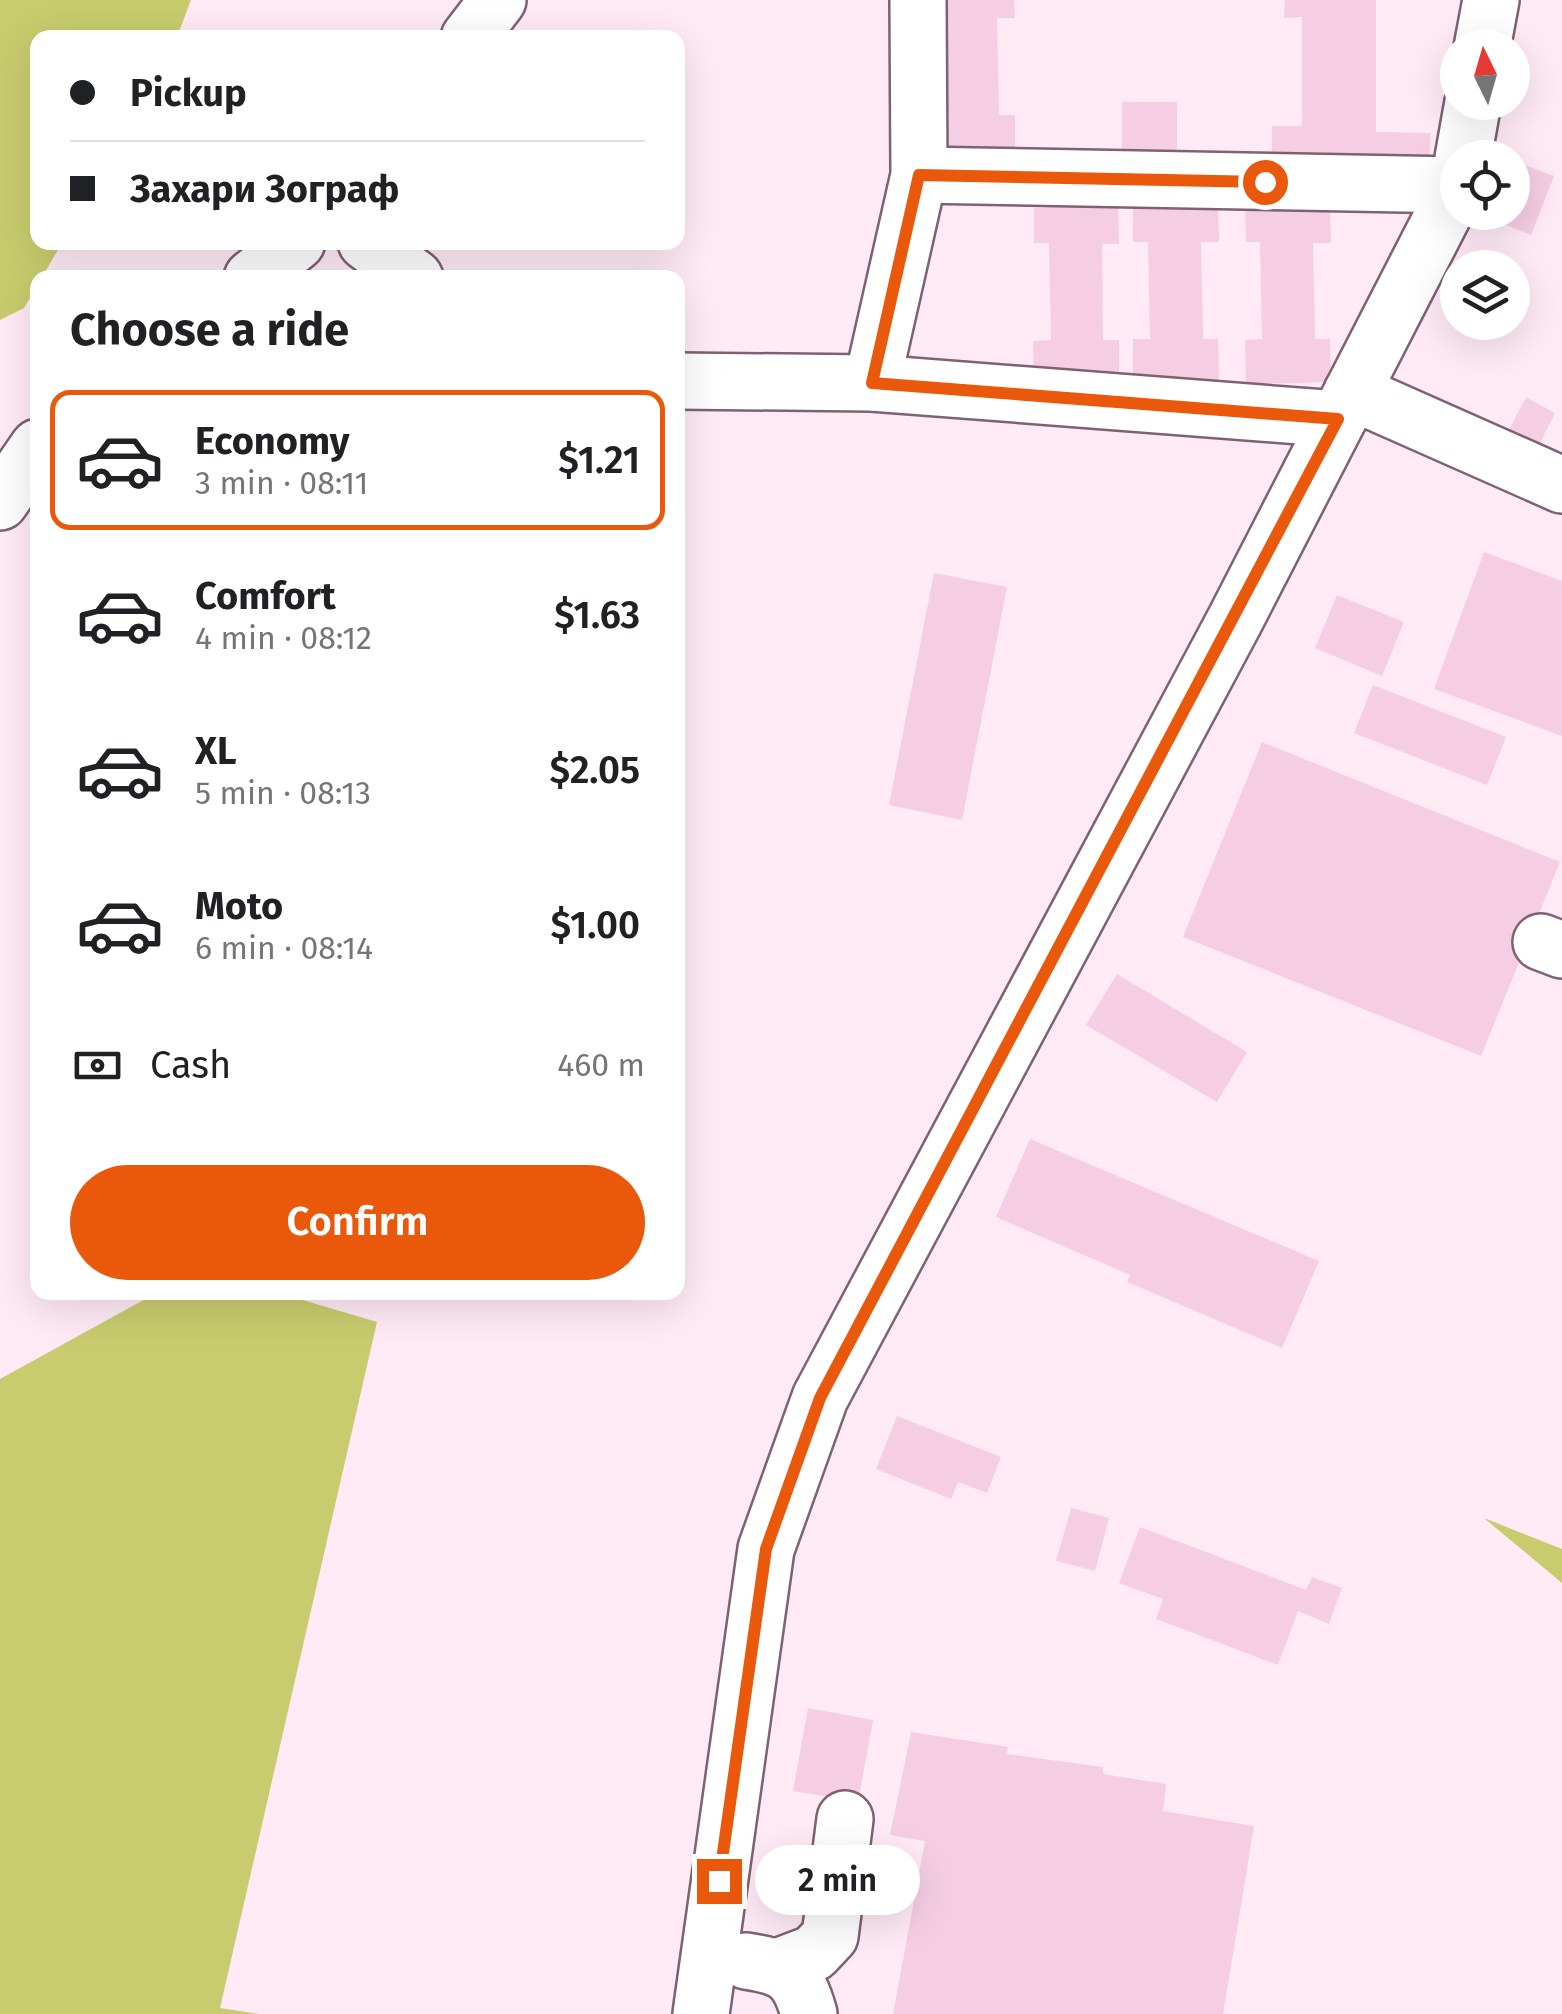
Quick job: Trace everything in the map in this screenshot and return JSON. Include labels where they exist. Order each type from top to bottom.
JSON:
[{"type":"street","points":[[476,30],[498,0]]},
{"type":"street","points":[[872,383],[919,175],[918,0]]},
{"type":"street","points":[[1485,30],[1491,0]]},
{"type":"street","points":[[919,175],[1440,186]]},
{"type":"street","points":[[700,2014],[766,1549],[820,1398],[1440,221]]},
{"type":"street","points":[[262,270],[287,250]]},
{"type":"street","points":[[377,250],[405,270]]},
{"type":"street","points":[[685,381],[872,383],[1345,406],[1562,485]]},
{"type":"street","points":[[0,502],[30,459]]},
{"type":"street","points":[[709,1955],[780,1966],[814,1953],[830,1936],[846,1819]]},
{"type":"street","points":[[780,1966],[794,1980],[809,2014]]},
{"type":"green space","points":[[0,0],[191,0],[180,30],[30,30],[30,250],[58,250],[46,270],[30,270],[30,298],[24,308],[0,320]]},
{"type":"green space","points":[[143,1300],[303,1300],[377,1322],[220,2008],[259,2014],[0,2014],[0,1379]]},
{"type":"green space","points":[[1484,1518],[1562,1549],[1562,1583]]},
{"type":"building","points":[[930,0],[1014,0],[1015,18],[997,18],[999,115],[1015,115],[1015,158],[930,160]]},
{"type":"building","points":[[1285,0],[1376,0],[1376,132],[1430,133],[1430,177],[1272,177],[1272,126],[1302,126],[1302,17],[1284,18]]},
{"type":"building","points":[[1122,102],[1177,102],[1177,161],[1122,162]]},
{"type":"building","points":[[1530,167],[1554,176],[1531,235],[1518,230],[1530,230]]},
{"type":"building","points":[[1218,204],[1219,242],[1201,242],[1203,339],[1218,339],[1219,381],[1133,383],[1133,339],[1150,339],[1148,242],[1133,242],[1133,206]]},
{"type":"building","points":[[1330,204],[1331,243],[1313,243],[1315,339],[1330,339],[1331,382],[1246,384],[1245,340],[1262,339],[1260,242],[1246,242],[1245,206]]},
{"type":"building","points":[[1118,205],[1119,244],[1102,244],[1103,340],[1119,340],[1119,383],[1034,385],[1033,341],[1051,340],[1049,243],[1034,243],[1034,208]]},
{"type":"building","points":[[1526,397],[1555,413],[1529,465],[1499,450]]},
{"type":"building","points":[[1484,552],[1562,581],[1562,736],[1434,689]]},
{"type":"building","points":[[934,573],[1007,587],[962,820],[889,805]]},
{"type":"building","points":[[1337,595],[1404,622],[1382,676],[1315,648]]},
{"type":"building","points":[[1373,685],[1506,737],[1487,785],[1354,733]]},
{"type":"building","points":[[1262,742],[1560,862],[1481,1056],[1183,937]]},
{"type":"building","points":[[1117,974],[1247,1052],[1217,1102],[1086,1025]]},
{"type":"building","points":[[1030,1139],[1319,1261],[1282,1348],[1127,1282],[1130,1275],[996,1217]]},
{"type":"building","points":[[897,1416],[1001,1457],[987,1493],[958,1482],[951,1499],[876,1469]]},
{"type":"building","points":[[1071,1508],[1109,1518],[1095,1571],[1056,1561]]},
{"type":"building","points":[[1140,1527],[1306,1590],[1312,1577],[1342,1588],[1329,1624],[1298,1611],[1278,1665],[1156,1619],[1163,1599],[1119,1583]]},
{"type":"building","points":[[808,1708],[873,1720],[858,1802],[793,1791]]},
{"type":"building","points":[[911,1732],[1008,1747],[1007,1754],[1103,1767],[1103,1774],[1166,1784],[1163,1811],[1254,1826],[1223,2014],[893,2014],[925,1841],[890,1835]]},
{"type":"route","points":[[719,1881],[766,1549],[820,1398],[1338,419],[872,383],[919,175],[1265,182]]}]
